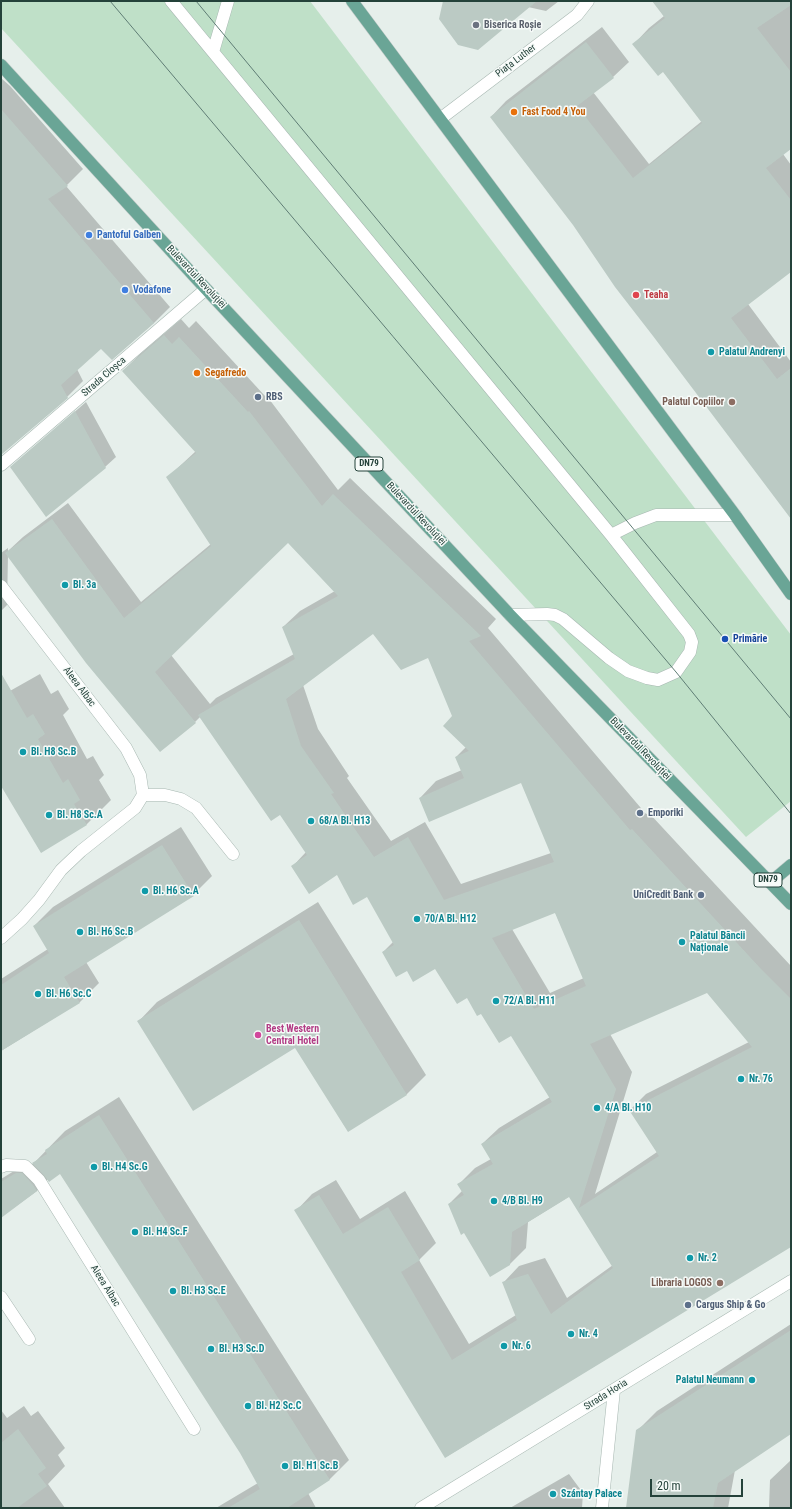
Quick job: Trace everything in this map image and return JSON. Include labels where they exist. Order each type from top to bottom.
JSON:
[{"type":"main road","points":[[352,1],[735,515],[791,594]]},
{"type":"main road","name":"Bulevardul Revoluției","points":[[1,64],[206,288],[510,615],[791,904]]},
{"type":"main road","points":[[770,882],[791,865]]},
{"type":"street","points":[[171,1],[611,535],[689,634],[692,642],[690,652],[676,672],[658,680],[647,678],[628,671],[609,658],[563,618],[555,615],[510,615]]},
{"type":"street","points":[[213,52],[228,1]]},
{"type":"street","name":"Piața Luther","points":[[440,119],[577,15],[588,1]]},
{"type":"street","name":"Strada Cloșca","points":[[1,465],[206,288]]},
{"type":"street","points":[[611,535],[656,515],[735,515]]},
{"type":"street","name":"Aleea Albac","points":[[1,586],[126,748],[140,775],[143,795]]},
{"type":"street","points":[[1,938],[22,919],[39,900],[61,870],[81,851],[135,808],[143,795],[181,799],[196,808],[233,854]]},
{"type":"street","name":"Aleea Albac","points":[[1,1167],[6,1165],[25,1166],[39,1180],[194,1429]]},
{"type":"street","name":"Strada Horia","points":[[421,1508],[791,1281]]},
{"type":"street","points":[[1,1297],[29,1339]]},
{"type":"street","points":[[602,1508],[614,1390]]},
{"type":"green space","points":[[1,1],[310,1],[791,635],[791,801],[746,837],[1,28]]},
{"type":"building","name":"Biserica Roșie","points":[[443,1],[537,1],[478,50],[458,45],[439,19]]},
{"type":"building","points":[[652,1],[791,1],[791,5],[757,28],[791,72],[791,149],[766,168],[791,200],[791,272],[731,318],[777,379],[791,368],[791,519],[615,287],[573,225],[490,117],[586,42],[614,78],[577,106],[633,178],[702,123],[663,72],[658,76],[632,44],[665,18]]},
{"type":"building","points":[[1,109],[68,186],[48,199],[154,323],[112,360],[101,349],[61,385],[68,398],[1,455]]},
{"type":"building","points":[[164,335],[172,344],[179,337],[248,412],[249,411],[322,506],[333,494],[481,636],[469,641],[630,830],[632,829],[761,969],[791,999],[791,1247],[445,1458],[294,1210],[319,1195],[343,1234],[388,1207],[420,1260],[401,1272],[452,1360],[517,1320],[502,1282],[528,1274],[551,1314],[613,1268],[569,1197],[512,1232],[510,1265],[490,1277],[464,1233],[461,1235],[448,1204],[464,1195],[457,1184],[493,1164],[481,1144],[552,1102],[511,1036],[499,1043],[481,1014],[477,1016],[467,998],[457,1004],[435,969],[413,982],[407,971],[396,977],[382,952],[394,945],[367,897],[353,905],[337,875],[309,894],[291,866],[307,855],[280,815],[271,821],[198,715],[295,659],[282,627],[338,596],[288,543],[155,672],[196,723],[160,752],[86,663],[5,553],[52,519],[124,618],[211,546],[166,477],[196,453],[122,371]],"holes":[[[373,634],[401,670],[428,658],[452,716],[443,726],[469,751],[455,757],[464,778],[419,798],[429,822],[521,783],[554,862],[444,900],[408,837],[374,857],[331,794],[334,793],[301,746],[286,699]],[[555,913],[586,986],[534,1009],[492,938]],[[707,993],[752,1047],[629,1110],[659,1156],[579,1208],[616,1089],[590,1044]]]},
{"type":"building","points":[[75,411],[106,468],[46,517],[10,467]]},
{"type":"building","points":[[1,673],[27,718],[33,714],[45,734],[38,739],[63,783],[68,779],[80,800],[74,804],[87,825],[41,853],[1,786]]},
{"type":"building","points":[[162,845],[194,896],[64,977],[80,1003],[1,1051],[1,985],[49,953],[33,926]]},
{"type":"building","name":"Best Western Central Hotel","points":[[299,920],[407,1095],[348,1132],[295,1048],[193,1111],[137,1021]]},
{"type":"building","points":[[99,1115],[330,1480],[287,1508],[228,1508],[260,1489],[240,1453],[60,1174],[49,1182],[32,1163],[47,1154],[45,1150]]},
{"type":"building","points":[[16,1173],[22,1173],[37,1191],[1,1218],[1,1182]]},
{"type":"building","name":"Palatul Neumann","points":[[791,1330],[791,1434],[718,1483],[713,1508],[626,1508],[636,1430]]},
{"type":"building","points":[[18,1429],[46,1468],[38,1474],[47,1486],[17,1508],[1,1508],[1,1443]]},
{"type":"tram line","points":[[110,1],[676,672],[791,814]]},
{"type":"tram line","points":[[196,1],[791,719]]},
{"type":"place","name":"Biserica Roșie","points":[[476,25]]},
{"type":"place","name":"Fast Food 4 You","points":[[514,112]]},
{"type":"place","name":"Pantoful Galben","points":[[89,235]]},
{"type":"place","name":"Vodafone","points":[[125,290]]},
{"type":"place","name":"Teaha","points":[[636,295]]},
{"type":"place","name":"Palatul Andrenyi","points":[[711,352]]},
{"type":"place","name":"Segafredo","points":[[197,373]]},
{"type":"place","name":"RBS","points":[[258,397]]},
{"type":"place","name":"Palatul Copiilor","points":[[732,402]]},
{"type":"place","name":"Bl. 3a","points":[[65,585]]},
{"type":"place","name":"Primărie","points":[[725,639]]},
{"type":"place","name":"Bl. H8 Sc.B","points":[[23,752]]},
{"type":"place","name":"Emporiki","points":[[640,813]]},
{"type":"place","name":"Bl. H8 Sc.A","points":[[49,815]]},
{"type":"place","name":"68/A Bl. H13","points":[[311,821]]},
{"type":"place","name":"Bl. H6 Sc.A","points":[[145,891]]},
{"type":"place","name":"UniCredit Bank","points":[[701,895]]},
{"type":"place","name":"70/A Bl. H12","points":[[417,919]]},
{"type":"place","name":"Bl. H6 Sc.B","points":[[80,932]]},
{"type":"place","name":"Palatul Băncii Naționale","points":[[682,942]]},
{"type":"place","name":"Bl. H6 Sc.C","points":[[38,994]]},
{"type":"place","name":"72/A Bl. H11","points":[[496,1001]]},
{"type":"place","name":"Best Western Central Hotel","points":[[258,1035]]},
{"type":"place","name":"Nr. 76","points":[[741,1079]]},
{"type":"place","name":"4/A Bl. H10","points":[[597,1108]]},
{"type":"place","name":"Bl. H4 Sc.G","points":[[94,1167]]},
{"type":"place","name":"4/B Bl. H9","points":[[494,1201]]},
{"type":"place","name":"Bl. H4 Sc.F","points":[[135,1232]]},
{"type":"place","name":"Nr. 2","points":[[690,1258]]},
{"type":"place","name":"Libraria LOGOS","points":[[720,1283]]},
{"type":"place","name":"Bl. H3 Sc.E","points":[[173,1291]]},
{"type":"place","name":"Cargus Ship & Go","points":[[688,1305]]},
{"type":"place","name":"Nr. 4","points":[[571,1334]]},
{"type":"place","name":"Nr. 6","points":[[504,1346]]},
{"type":"place","name":"Bl. H3 Sc.D","points":[[211,1349]]},
{"type":"place","name":"Palatul Neumann","points":[[752,1380]]},
{"type":"place","name":"Bl. H2 Sc.C","points":[[248,1406]]},
{"type":"place","name":"Bl. H1 Sc.B","points":[[285,1466]]},
{"type":"place","name":"Szántay Palace","points":[[553,1494]]}]
